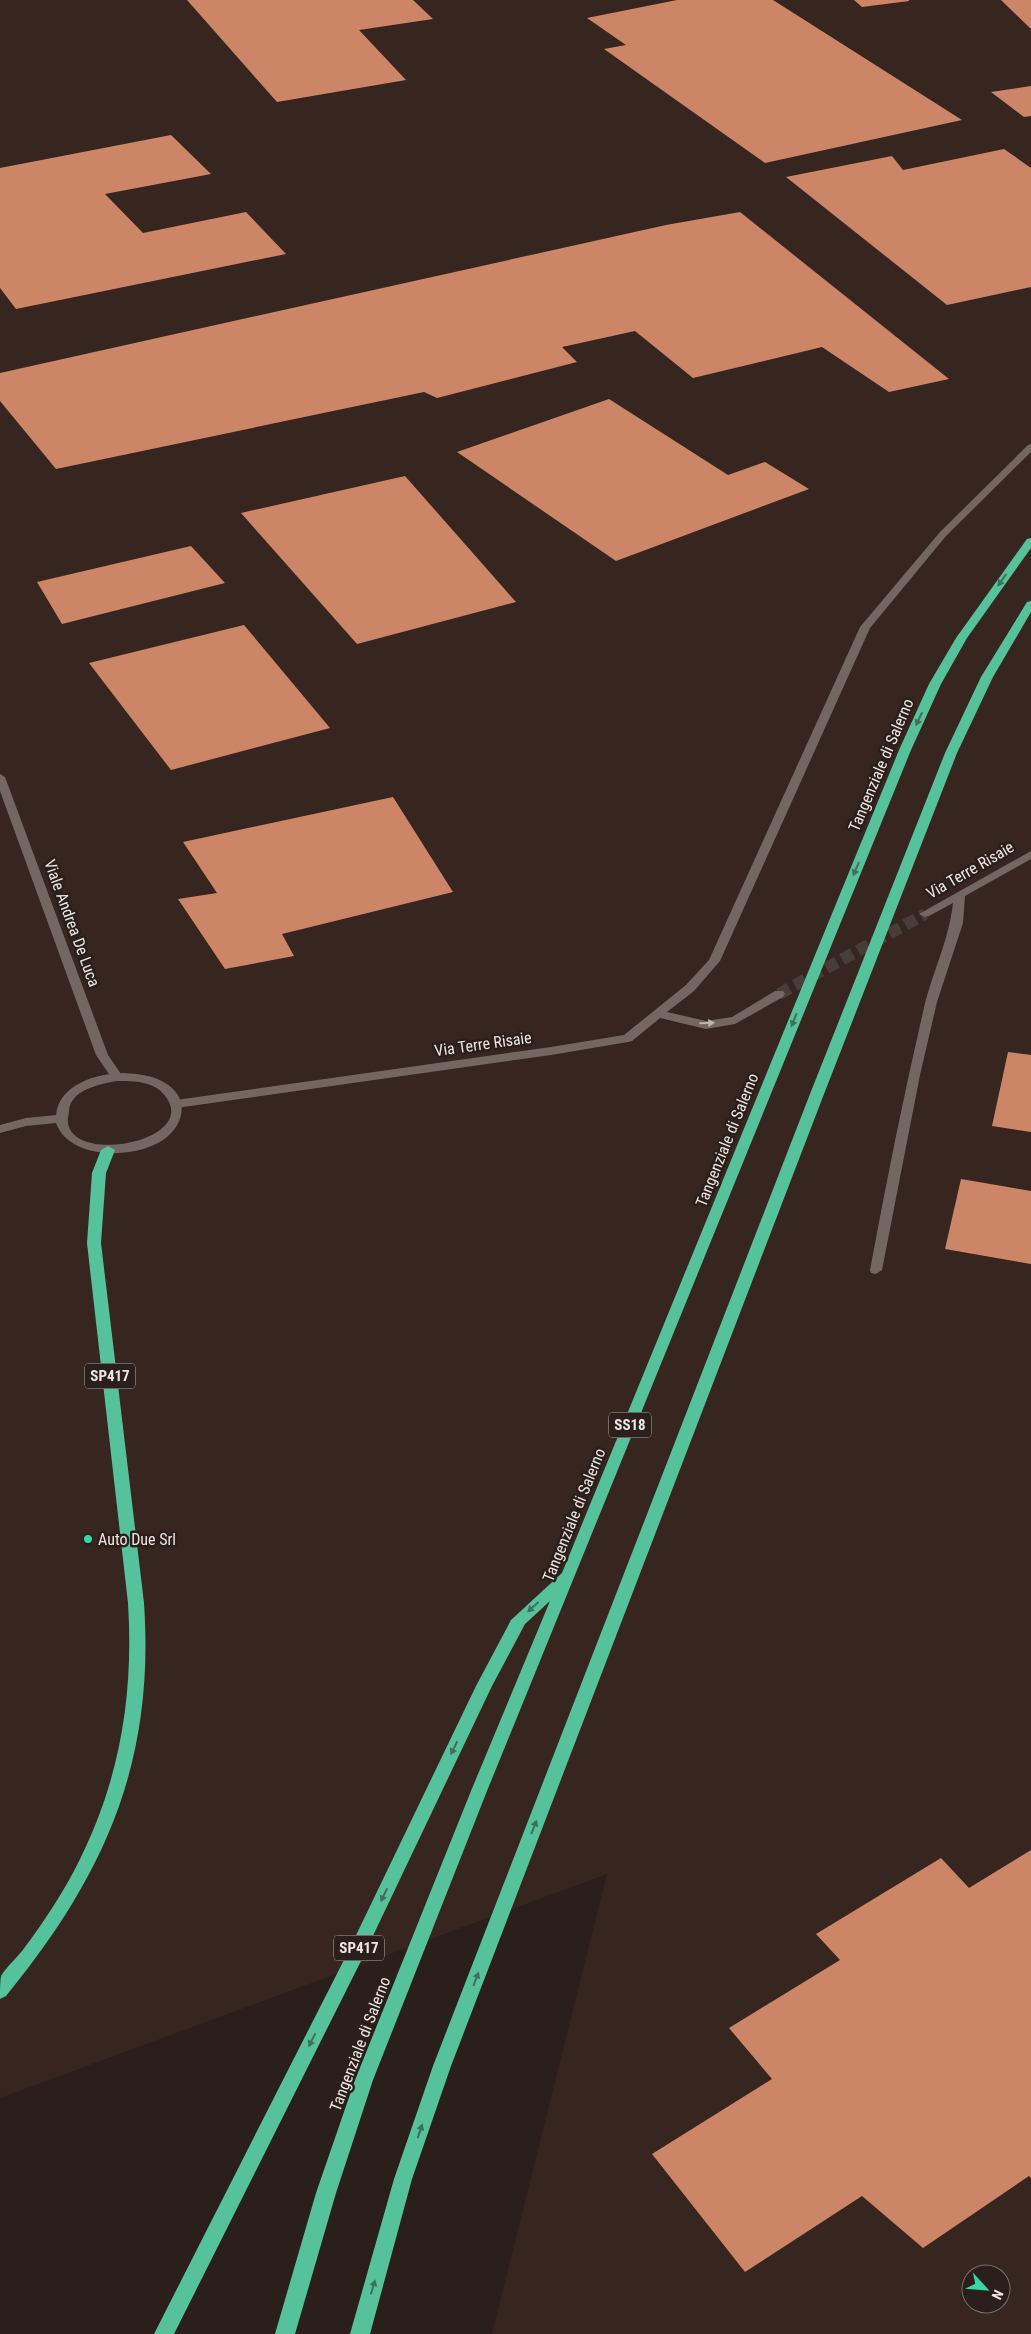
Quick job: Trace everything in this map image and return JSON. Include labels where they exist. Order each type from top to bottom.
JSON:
[{"type":"highway","name":"Tangenziale di Salerno","points":[[285,2334],[326,2193],[364,2080],[479,1791],[905,750],[935,684],[962,638],[1031,541]]},
{"type":"highway","points":[[360,2334],[403,2179],[442,2066],[817,1094],[931,806],[948,758],[990,668],[1031,604]]},
{"type":"highway","name":"SP417","points":[[0,1991],[59,1915],[81,1877],[116,1796],[127,1757],[134,1716],[139,1652],[136,1603],[94,1244],[99,1174],[108,1150]]},
{"type":"highway","name":"SP417","points":[[164,2334],[354,1958],[480,1695],[519,1620],[569,1574]]},
{"type":"street","name":"Via Terre Risaie","points":[[176,1104],[550,1051],[628,1038],[660,1014],[690,988],[714,961],[865,627],[943,534],[1031,447]]},
{"type":"street","name":"Viale Andrea De Luca","points":[[0,777],[71,966],[102,1056],[117,1077]]},
{"type":"street","name":"Via Terre Risaie","points":[[925,914],[1031,854]]},
{"type":"street","points":[[876,1270],[916,1066],[931,1002],[957,923],[960,894]]},
{"type":"street","points":[[660,1014],[706,1025],[735,1020],[779,994]]},
{"type":"street","points":[[117,1077],[134,1077],[161,1086],[171,1094],[176,1104],[176,1115],[170,1127],[160,1137],[136,1147],[108,1150],[90,1147],[75,1140],[65,1130],[61,1118],[64,1106],[84,1086],[99,1080],[117,1077]]},
{"type":"street","points":[[0,1129],[26,1122],[61,1118]]},
{"type":"shaded area","points":[[0,0],[1031,0],[1031,2334],[492,2334],[607,1874],[0,2098]]},
{"type":"building","points":[[187,0],[413,0],[433,19],[359,30],[406,80],[277,102]]},
{"type":"building","points":[[677,0],[773,0],[962,120],[765,163],[604,49],[626,45],[587,18]]},
{"type":"building","points":[[854,0],[909,0],[909,1],[862,7]]},
{"type":"building","points":[[1001,0],[1031,0],[1031,29]]},
{"type":"building","points":[[1031,86],[1031,116],[1024,117],[991,92]]},
{"type":"building","points":[[171,135],[211,174],[105,194],[143,233],[246,212],[286,254],[16,309],[0,288],[0,168]]},
{"type":"building","points":[[1004,149],[1031,168],[1031,287],[947,305],[786,177],[892,156],[903,170]]},
{"type":"building","points":[[740,212],[949,379],[889,392],[822,347],[693,378],[635,331],[562,347],[577,362],[437,398],[424,392],[56,469],[0,401],[0,373],[666,225]]},
{"type":"building","points":[[609,399],[728,475],[765,462],[809,489],[616,561],[457,452]]},
{"type":"building","points":[[405,476],[516,602],[357,644],[241,513]]},
{"type":"building","points":[[191,546],[225,583],[62,624],[37,582]]},
{"type":"building","points":[[244,625],[330,728],[171,770],[89,663]]},
{"type":"building","points":[[393,797],[453,892],[282,934],[294,956],[225,969],[178,899],[217,893],[183,842]]},
{"type":"building","points":[[1008,1052],[1031,1055],[1031,1132],[992,1126]]},
{"type":"building","points":[[961,1179],[1031,1191],[1031,1264],[945,1249]]},
{"type":"building","points":[[1031,1850],[1031,2178],[1029,2176],[923,2248],[862,2196],[745,2272],[652,2154],[772,2079],[729,2028],[840,1960],[816,1934],[941,1858],[969,1888]]},
{"type":"tunnel","points":[[779,994],[925,914]]},
{"type":"place","name":"Auto Due Srl","points":[[88,1539]]}]
